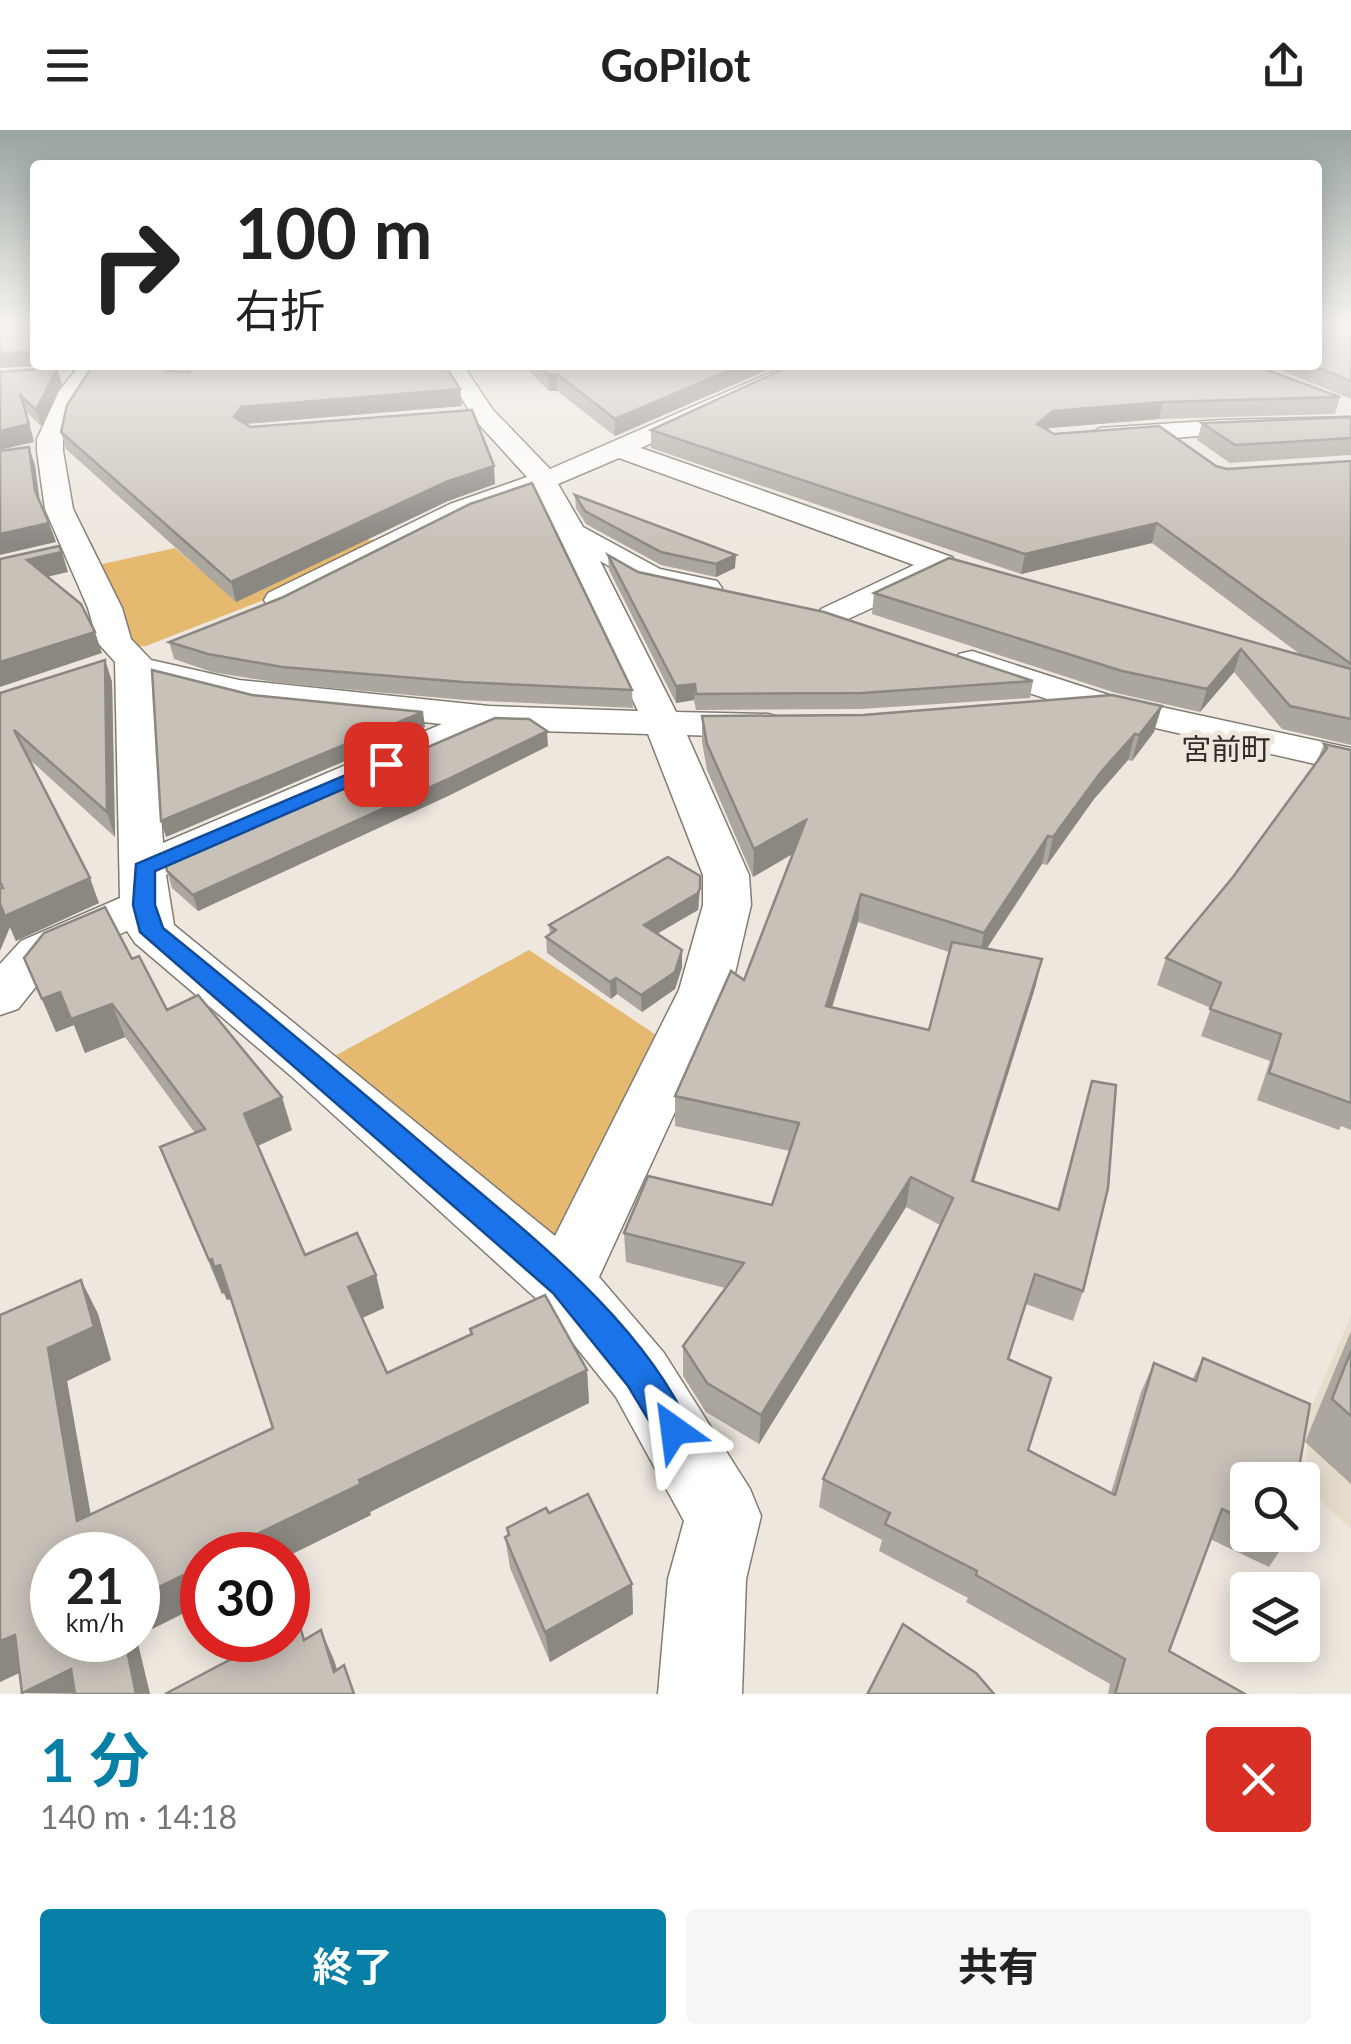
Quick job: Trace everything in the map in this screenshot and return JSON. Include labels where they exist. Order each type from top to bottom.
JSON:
[{"type":"street","points":[[65,399],[57,420],[33,454],[59,510],[66,553],[105,608],[115,643],[166,676],[238,690],[489,718],[664,726],[809,726]]},
{"type":"street","points":[[466,399],[537,470],[572,533],[664,726],[726,875],[727,904],[705,990],[646,1120],[564,1283]]},
{"type":"street","points":[[254,611],[460,510],[618,449],[730,399]]},
{"type":"street","points":[[1326,399],[1351,409]]},
{"type":"street","points":[[1068,438],[1159,430],[1351,424]]},
{"type":"street","points":[[1159,430],[1191,453]]},
{"type":"street","points":[[618,449],[941,564],[833,616]]},
{"type":"street","points":[[572,533],[650,576],[742,596]]},
{"type":"street","points":[[796,608],[887,634]]},
{"type":"street","points":[[942,652],[1106,706],[1351,760]]},
{"type":"street","points":[[133,658],[144,886],[152,932],[310,1062],[564,1283],[640,1375],[722,1516],[707,1579],[700,1694]]},
{"type":"street","points":[[1014,713],[1106,706]]},
{"type":"street","points":[[0,997],[38,952],[144,886],[489,718]]},
{"type":"shaded area","points":[[380,540],[269,598],[146,646],[133,647],[98,565],[175,548],[198,568],[292,544]]},
{"type":"shaded area","points":[[529,950],[662,1039],[570,1233],[545,1239],[331,1058]]},
{"type":"shaded area","points":[[1351,1316],[1351,1529],[1320,1500],[1320,1462],[1307,1462],[1307,1418]]},
{"type":"building","points":[[0,399],[22,399],[29,424],[0,431]]},
{"type":"building","points":[[24,399],[42,399],[36,410]]},
{"type":"building","points":[[71,399],[338,399],[241,407],[234,417],[251,427],[472,410],[494,466],[446,482],[231,582],[61,432]]},
{"type":"building","points":[[589,399],[662,399],[615,419]]},
{"type":"building","points":[[718,399],[1270,399],[1053,411],[1037,424],[1054,434],[1159,426],[1216,466],[1227,469],[1351,461],[1351,664],[1157,523],[1025,554],[651,430]]},
{"type":"building","points":[[1351,417],[1351,438],[1235,445],[1202,423]]},
{"type":"building","points":[[29,447],[35,491],[49,523],[0,534],[0,451]]},
{"type":"building","points":[[532,483],[632,690],[463,682],[282,667],[208,654],[169,642],[281,598],[470,504]]},
{"type":"building","points":[[575,495],[736,555],[716,564],[661,552],[585,511]]},
{"type":"building","points":[[59,546],[62,552],[27,560],[81,604],[95,632],[0,662],[0,559]]},
{"type":"building","points":[[608,555],[638,572],[824,612],[1033,681],[862,693],[696,694],[695,684],[676,686]]},
{"type":"building","points":[[949,558],[1351,669],[1351,719],[1290,706],[1241,649],[1207,689],[1122,671],[874,593]]},
{"type":"building","points":[[105,660],[107,812],[14,730],[90,878],[5,916],[0,904],[0,693]]},
{"type":"building","points":[[152,670],[252,695],[423,712],[161,821]]},
{"type":"building","points":[[1112,695],[1162,706],[1101,772],[1053,837],[1048,836],[984,933],[861,894],[826,1006],[929,1030],[952,942],[1042,959],[972,1181],[1059,1210],[1092,1081],[1116,1085],[1108,1188],[1083,1291],[1035,1274],[1008,1359],[1051,1378],[1028,1450],[1115,1495],[1154,1363],[1196,1381],[1203,1358],[1310,1404],[1300,1462],[1230,1462],[1230,1513],[1222,1509],[1169,1651],[1245,1694],[1115,1694],[1125,1659],[976,1575],[977,1571],[885,1524],[890,1513],[823,1479],[953,1198],[911,1177],[761,1415],[707,1383],[683,1346],[744,1263],[624,1233],[648,1176],[772,1205],[799,1123],[675,1096],[731,971],[744,980],[806,820],[754,849],[707,744],[702,716],[863,715]]},
{"type":"building","points":[[495,718],[529,719],[547,731],[193,895],[167,871],[165,861]]},
{"type":"building","points":[[1324,744],[1351,750],[1351,1103],[1269,1073],[1281,1034],[1210,1009],[1221,983],[1166,958],[1233,877],[1327,748]]},
{"type":"building","points":[[668,857],[700,876],[700,888],[698,893],[644,925],[682,950],[675,972],[641,995],[616,978],[610,982],[546,937],[556,930],[549,925]]},
{"type":"building","points":[[105,907],[132,959],[139,956],[167,1010],[198,995],[282,1097],[244,1114],[305,1255],[357,1233],[376,1275],[348,1287],[387,1373],[545,1295],[587,1370],[261,1532],[180,1532],[180,1577],[160,1586],[160,1532],[30,1532],[30,1662],[129,1662],[136,1694],[75,1694],[71,1669],[22,1693],[15,1635],[0,1641],[0,1315],[81,1280],[94,1327],[48,1348],[77,1521],[273,1428],[220,1265],[214,1267],[212,1259],[209,1260],[160,1147],[205,1129],[112,1004],[71,1019],[60,992],[42,999],[24,958],[44,933]]},
{"type":"building","points":[[1351,1351],[1351,1416],[1332,1399]]},
{"type":"building","points":[[588,1494],[632,1584],[545,1632],[505,1537],[509,1535],[507,1528],[546,1508],[549,1513]]},
{"type":"building","points":[[903,1624],[976,1673],[994,1694],[868,1693]]},
{"type":"building","points":[[321,1630],[334,1672],[344,1665],[354,1694],[165,1694],[225,1662],[310,1662],[310,1636]]},
{"type":"district","name":"宮前町","points":[[1226,748]]},
{"type":"route","points":[[386,764],[144,868],[144,905],[152,932],[310,1062],[564,1283],[640,1375],[674,1430]]}]
